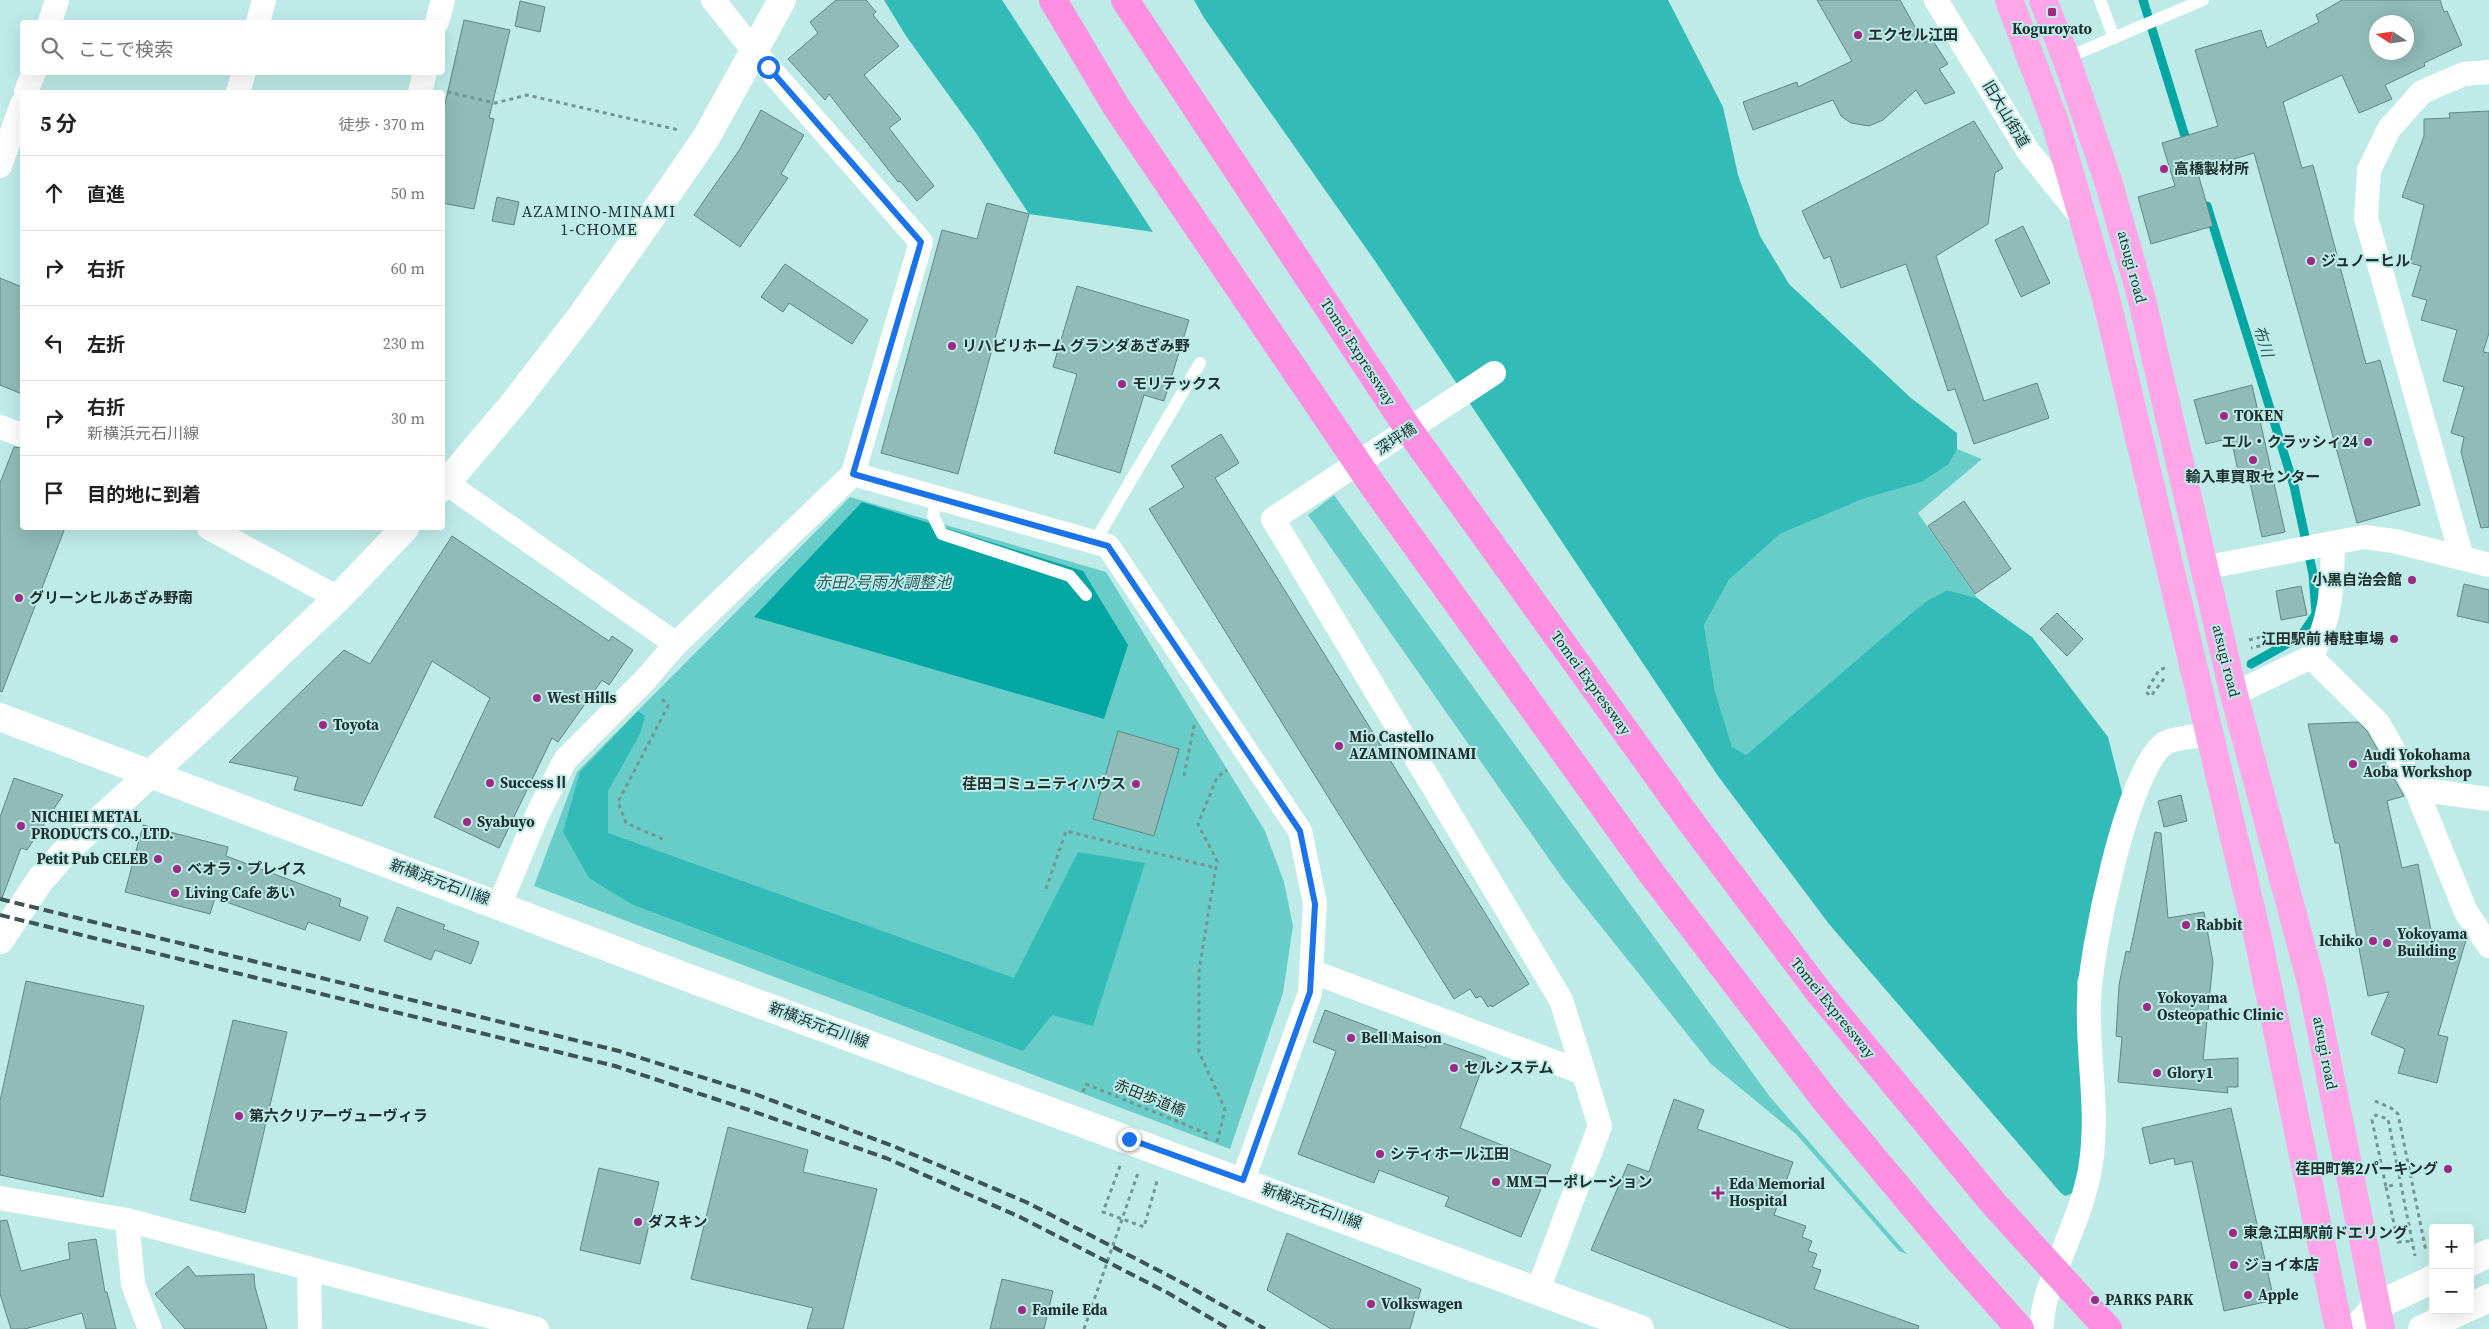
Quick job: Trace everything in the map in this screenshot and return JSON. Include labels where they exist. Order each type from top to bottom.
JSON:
[{"type":"highway","points":[[1053,0],[1117,108],[1374,487],[1640,858],[1825,1100],[1956,1258],[2020,1329]]},
{"type":"highway","name":"Tomei Expressway","points":[[1125,0],[1409,430],[1688,818],[1818,991],[1994,1204],[2108,1329]]},
{"type":"highway","points":[[2009,0],[2056,125],[2106,298],[2258,938],[2339,1329]]},
{"type":"highway","name":"atsugi road","points":[[2043,0],[2066,58],[2109,184],[2142,300],[2203,568],[2236,667],[2312,986],[2378,1317]]},
{"type":"street","points":[[51,20],[57,0]]},
{"type":"street","points":[[259,20],[264,0]]},
{"type":"street","points":[[438,20],[443,0]]},
{"type":"street","points":[[500,904],[537,815],[565,760],[644,680],[676,644],[853,474],[921,242],[754,51],[713,0]]},
{"type":"street","points":[[445,483],[514,403],[582,315],[706,138],[782,0]]},
{"type":"street","name":"旧大山街道","points":[[1936,0],[2028,151],[2084,222]]},
{"type":"street","points":[[2462,558],[2366,218],[2369,170],[2389,129],[2422,92],[2464,74],[2489,72]]},
{"type":"street","points":[[27,90],[33,75]]},
{"type":"street","points":[[239,90],[243,75]]},
{"type":"street","points":[[0,166],[20,110]]},
{"type":"street","name":"深坪橋","points":[[1494,374],[1274,519],[1560,1000],[1584,1073]]},
{"type":"street","points":[[0,426],[20,434]]},
{"type":"street","points":[[853,474],[1108,546],[1300,831],[1315,904],[1310,992],[1243,1180]]},
{"type":"street","points":[[445,485],[676,644]]},
{"type":"street","points":[[213,530],[338,598]]},
{"type":"street","points":[[0,940],[42,879],[70,847],[201,728],[338,598],[403,530]]},
{"type":"street","points":[[2203,568],[2364,537],[2394,541],[2489,565]]},
{"type":"street","points":[[2311,657],[2323,635],[2329,612],[2331,544]]},
{"type":"street","points":[[2236,667],[2311,657]]},
{"type":"street","points":[[2311,657],[2378,723],[2416,789],[2466,912],[2489,946]]},
{"type":"street","name":"新横浜元石川線","points":[[0,717],[500,904],[678,974],[1243,1180],[1640,1329]]},
{"type":"street","points":[[2041,1329],[2046,1297],[2091,1166],[2096,1123],[2089,1002],[2092,962],[2126,815],[2152,756],[2166,743],[2209,734]]},
{"type":"street","points":[[2416,789],[2489,799]]},
{"type":"street","points":[[1312,972],[1584,1073],[1600,1126],[1538,1290]]},
{"type":"street","points":[[0,1198],[128,1220],[309,1269],[480,1321],[537,1329]]},
{"type":"street","points":[[128,1220],[133,1284],[150,1329]]},
{"type":"street","points":[[2474,1260],[2489,1253]]},
{"type":"street","points":[[309,1269],[310,1329]]},
{"type":"street","points":[[2356,1329],[2378,1317],[2429,1282]]},
{"type":"street","points":[[2474,1305],[2489,1298]]},
{"type":"street","points":[[2422,1329],[2454,1314]]},
{"type":"lane","points":[[2100,0],[2114,38]]},
{"type":"lane","points":[[2066,58],[2203,0]]},
{"type":"lane","points":[[1094,543],[1200,363]]},
{"type":"lane","points":[[937,498],[933,516],[942,534],[1070,576],[1086,595]]},
{"type":"path","points":[[422,84],[444,90]]},
{"type":"path","points":[[445,90],[495,104],[527,95],[706,138]]},
{"type":"path","points":[[2270,635],[2271,643],[2236,667],[2270,635]]},
{"type":"path","points":[[2159,670],[2146,692],[2151,696],[2170,669]]},
{"type":"path","points":[[1184,776],[1202,686]]},
{"type":"path","points":[[665,840],[626,823],[618,802],[668,706]]},
{"type":"path","points":[[1217,1143],[1225,1110],[1199,1052],[1199,971],[1217,861],[1198,824],[1217,777],[1248,755]]},
{"type":"path","points":[[1046,889],[1066,831],[1216,868]]},
{"type":"path","name":"赤田歩道橋","points":[[1083,1092],[1086,1084],[1208,1134],[1206,1139]]},
{"type":"path","points":[[2375,1102],[2392,1108],[2398,1114],[2426,1251]]},
{"type":"path","points":[[2376,1115],[2388,1119],[2412,1241],[2398,1242],[2386,1187],[2372,1120],[2376,1115]]},
{"type":"path","points":[[1120,1165],[1103,1212],[1144,1227],[1158,1182],[1152,1179]]},
{"type":"path","points":[[1084,1329],[1138,1173],[1145,1176]]},
{"type":"path","points":[[2386,1187],[2393,1186]]},
{"type":"shaded area","points":[[884,0],[1002,0],[1153,232],[1029,214],[976,133],[906,36]]},
{"type":"shaded area","points":[[1194,0],[1668,0],[1723,107],[1738,175],[1760,236],[1789,284],[1911,398],[1957,433],[1957,449],[1949,464],[1922,482],[1863,499],[1780,534],[1729,580],[1704,625],[1715,691],[1732,747],[1746,755],[1913,612],[1930,599],[1947,590],[1977,598],[2032,637],[2108,737],[2123,796],[2110,869],[2077,982],[2087,1117],[2080,1184],[2071,1194],[2065,1196],[2060,1192],[1829,924],[1718,776],[1375,261],[1204,18]]},
{"type":"shaded area","points":[[1957,449],[1982,459],[1918,513],[1977,598],[1947,590],[1930,599],[1746,755],[1732,748],[1715,691],[1704,625],[1729,580],[1780,534],[1863,499],[1922,482],[1949,464]]},
{"type":"shaded area","points":[[1334,495],[1770,1097],[1907,1254],[1899,1251],[1796,1134],[1711,1064],[1563,879],[1308,515]]},
{"type":"shaded area","points":[[850,497],[1106,572],[1265,831],[1284,882],[1293,926],[1283,993],[1230,1149],[534,886],[577,772]]},
{"type":"shaded area","points":[[638,711],[645,716],[640,734],[608,791],[608,833],[1014,978],[1078,852],[1145,863],[1093,1026],[1052,1015],[1023,1051],[631,904],[589,878],[563,832],[580,772]]},
{"type":"water","name":"赤田2号雨水調整池","points":[[862,502],[1083,571],[1128,645],[1104,719],[754,617]]},
{"type":"building","points":[[836,0],[866,0],[876,12],[873,15],[899,46],[864,75],[901,119],[889,128],[934,186],[917,201],[900,181],[898,182],[829,94],[825,100],[788,59],[818,33],[810,22]]},
{"type":"building","points":[[1817,0],[1900,0],[1924,43],[1931,38],[1948,64],[1939,69],[1955,93],[1925,104],[1916,90],[1883,120],[1869,126],[1851,123],[1841,116],[1833,100],[1753,130],[1743,102],[1797,82],[1798,87],[1852,61]]},
{"type":"building","points":[[2342,0],[2440,0],[2444,12],[2447,11],[2462,45],[2424,63],[2425,66],[2385,85],[2392,99],[2359,113],[2342,75],[2283,102],[2302,168],[2313,165],[2366,364],[2380,360],[2420,505],[2357,523],[2254,153],[2197,170],[2213,226],[2151,244],[2138,197],[2175,186],[2162,143],[2218,126],[2195,50],[2261,30],[2267,48],[2319,22],[2316,15]]},
{"type":"building","points":[[520,1],[545,7],[540,32],[515,26]]},
{"type":"building","points":[[464,20],[510,30],[489,118],[494,119],[474,209],[445,204],[445,104]]},
{"type":"building","points":[[761,110],[804,135],[781,174],[788,178],[740,247],[694,215],[740,149]]},
{"type":"building","points":[[2489,111],[2489,333],[2483,352],[2489,353],[2489,527],[2481,528],[2461,452],[2464,437],[2451,433],[2464,387],[2443,381],[2457,330],[2421,320],[2427,300],[2412,296],[2421,266],[2410,263],[2424,205],[2402,197],[2424,136],[2424,119],[2450,118],[2449,113]]},
{"type":"building","points":[[1974,121],[2003,168],[1995,173],[1988,224],[1936,256],[1984,401],[2037,383],[2049,418],[1974,444],[1955,389],[1948,391],[1906,264],[1841,288],[1830,256],[1824,259],[1802,211]]},
{"type":"building","points":[[497,197],[519,202],[514,225],[492,221]]},
{"type":"building","name":"リハビリホーム グランダあざみ野","points":[[987,203],[1029,214],[958,474],[881,453],[942,230],[977,239]]},
{"type":"building","points":[[2023,226],[2050,283],[2021,297],[1995,240]]},
{"type":"building","points":[[785,264],[868,320],[852,344],[789,303],[783,312],[761,297]]},
{"type":"building","points":[[0,278],[20,286],[20,393],[0,385]]},
{"type":"building","name":"モリテックス","points":[[1077,286],[1189,320],[1164,401],[1144,395],[1120,473],[1054,453],[1077,374],[1053,367]]},
{"type":"building","points":[[2252,385],[2285,532],[2262,537],[2249,478],[2240,480],[2231,438],[2206,444],[2194,400]]},
{"type":"building","name":"Mio Castello AZAMINOMINAMI","points":[[1221,434],[1239,463],[1215,478],[1529,984],[1492,1007],[1491,1005],[1488,1007],[1481,996],[1476,998],[1470,989],[1454,999],[1149,509],[1184,487],[1171,466]]},
{"type":"building","name":"グリーンヒルあざみ野南","points":[[14,447],[20,448],[20,530],[64,530],[2,692],[0,691],[0,483]]},
{"type":"building","points":[[1964,501],[2011,569],[1975,594],[1928,526]]},
{"type":"building","points":[[452,536],[609,641],[612,636],[633,650],[609,685],[602,680],[558,742],[552,738],[499,848],[434,817],[490,698],[432,661],[362,806],[294,790],[298,777],[229,762],[344,650],[370,664]]},
{"type":"building","points":[[2464,584],[2489,590],[2489,623],[2457,616]]},
{"type":"building","points":[[2301,586],[2307,615],[2281,620],[2276,591]]},
{"type":"building","points":[[2057,613],[2083,639],[2067,656],[2040,629]]},
{"type":"building","points":[[2358,722],[2367,731],[2404,796],[2387,801],[2402,868],[2418,864],[2431,930],[2466,940],[2438,1035],[2448,1037],[2437,1083],[2398,1073],[2405,1049],[2371,1034],[2389,992],[2368,996],[2339,843],[2335,843],[2308,724]]},
{"type":"building","name":"荏田コミュニティハウス","points":[[1118,731],[1179,749],[1154,836],[1093,819]]},
{"type":"building","name":"NICHIEI METAL PRODUCTS CO., LTD.","points":[[14,778],[63,795],[27,850],[21,848],[2,898],[0,897],[0,817]]},
{"type":"building","points":[[2181,795],[2187,821],[2164,827],[2158,801]]},
{"type":"building","points":[[143,825],[228,847],[226,856],[341,899],[339,906],[368,917],[360,941],[308,922],[305,930],[215,898],[210,914],[125,892]]},
{"type":"building","points":[[2155,832],[2161,833],[2168,918],[2204,912],[2213,962],[2203,1060],[2238,1058],[2238,1087],[2227,1087],[2228,1093],[2118,1082],[2122,1037],[2116,1036],[2119,985],[2126,951],[2130,952]]},
{"type":"building","points":[[397,907],[445,925],[443,929],[479,942],[471,964],[435,950],[431,960],[384,941]]},
{"type":"building","points":[[26,981],[144,1006],[103,1197],[0,1175],[0,1101]]},
{"type":"building","points":[[1325,1010],[1425,1048],[1429,1038],[1486,1058],[1460,1128],[1551,1165],[1521,1237],[1445,1206],[1449,1197],[1379,1170],[1374,1183],[1298,1154],[1336,1051],[1313,1042]]},
{"type":"building","name":"第六クリアーヴューヴィラ","points":[[233,1020],[287,1032],[245,1213],[190,1200]]},
{"type":"building","points":[[1674,1099],[1704,1110],[1697,1129],[1793,1162],[1774,1215],[1806,1226],[1802,1237],[1812,1241],[1808,1251],[1817,1254],[1812,1267],[1821,1270],[1814,1289],[1919,1326],[1918,1329],[1791,1329],[1591,1250],[1628,1164],[1649,1172]]},
{"type":"building","name":"東急江田駅前ドエリング","points":[[2231,1108],[2274,1300],[2224,1311],[2192,1161],[2175,1165],[2174,1158],[2150,1164],[2142,1128]]},
{"type":"building","points":[[728,1127],[808,1150],[803,1172],[877,1189],[843,1329],[807,1329],[813,1308],[691,1279]]},
{"type":"building","points":[[599,1168],[659,1182],[640,1264],[580,1250]]},
{"type":"building","points":[[7,1220],[21,1271],[70,1259],[68,1243],[96,1239],[105,1292],[107,1292],[116,1329],[86,1329],[82,1313],[25,1329],[11,1329],[0,1294],[0,1221]]},
{"type":"building","points":[[1287,1233],[1421,1289],[1410,1329],[1331,1329],[1267,1290]]},
{"type":"building","points":[[188,1266],[196,1276],[254,1274],[255,1287],[267,1329],[185,1329],[155,1294]]},
{"type":"building","name":"Famile Eda","points":[[1002,1279],[1053,1291],[1044,1329],[990,1329]]},
{"type":"waterway","name":"布川","points":[[2143,0],[2188,146]]},
{"type":"waterway","name":"布川","points":[[2207,206],[2294,486],[2313,574],[2316,614],[2301,636],[2251,664]]},
{"type":"railway","points":[[0,899],[619,1051],[755,1094],[893,1146],[1026,1202],[1179,1281],[1265,1329]]},
{"type":"railway","points":[[0,915],[615,1066],[749,1110],[886,1158],[1020,1217],[1168,1293],[1229,1329]]},
{"type":"place","name":"Koguroyato","points":[[2052,12]]},
{"type":"place","name":"エクセル江田","points":[[1858,35]]},
{"type":"place","name":"高橋製材所","points":[[2164,169]]},
{"type":"place","name":"ジュノーヒル","points":[[2311,261]]},
{"type":"place","name":"リハビリホーム グランダあざみ野","points":[[952,346]]},
{"type":"place","name":"モリテックス","points":[[1122,384]]},
{"type":"place","name":"TOKEN","points":[[2224,416]]},
{"type":"place","name":"エル・クラッシィ24","points":[[2368,442]]},
{"type":"place","name":"輸入車買取センター","points":[[2253,460]]},
{"type":"place","name":"小黒自治会館","points":[[2412,580]]},
{"type":"place","name":"グリーンヒルあざみ野南","points":[[19,598]]},
{"type":"place","name":"江田駅前 椿駐車場","points":[[2394,639]]},
{"type":"place","name":"West Hills","points":[[537,698]]},
{"type":"place","name":"Toyota","points":[[323,725]]},
{"type":"place","name":"Mio Castello AZAMINOMINAMI","points":[[1339,746]]},
{"type":"place","name":"Audi Yokohama Aoba Workshop","points":[[2353,764]]},
{"type":"place","name":"SuccessⅡ","points":[[490,783]]},
{"type":"place","name":"荏田コミュニティハウス","points":[[1136,784]]},
{"type":"place","name":"Syabuyo","points":[[467,822]]},
{"type":"place","name":"NICHIEI METAL PRODUCTS CO., LTD.","points":[[21,826]]},
{"type":"place","name":"Petit Pub CELEB","points":[[158,859]]},
{"type":"place","name":"ベオラ・プレイス","points":[[177,869]]},
{"type":"place","name":"Living Cafe あい","points":[[175,893]]},
{"type":"place","name":"Rabbit","points":[[2186,925]]},
{"type":"place","name":"Ichiko","points":[[2373,941]]},
{"type":"place","name":"Yokoyama Building","points":[[2387,943]]},
{"type":"place","name":"Yokoyama Osteopathic Clinic","points":[[2147,1007]]},
{"type":"place","name":"Bell Maison","points":[[1351,1038]]},
{"type":"place","name":"セルシステム","points":[[1454,1068]]},
{"type":"place","name":"Glory1","points":[[2157,1073]]},
{"type":"place","name":"第六クリアーヴューヴィラ","points":[[239,1116]]},
{"type":"place","name":"シティホール江田","points":[[1380,1154]]},
{"type":"place","name":"荏田町第2パーキング","points":[[2448,1169]]},
{"type":"place","name":"MMコーポレーション","points":[[1496,1182]]},
{"type":"place","name":"Eda Memorial Hospital","points":[[1718,1193]]},
{"type":"place","name":"ダスキン","points":[[638,1222]]},
{"type":"place","name":"東急江田駅前ドエリング","points":[[2233,1233]]},
{"type":"place","name":"ジョイ本店","points":[[2234,1265]]},
{"type":"place","name":"Apple","points":[[2248,1295]]},
{"type":"place","name":"PARKS PARK","points":[[2095,1300]]},
{"type":"place","name":"Volkswagen","points":[[1371,1304]]},
{"type":"place","name":"Famile Eda","points":[[1022,1310]]},
{"type":"district","name":"AZAMINO-MINAMI 1-CHOME","points":[[599,220]]},
{"type":"route","points":[[768,67],[921,242],[853,474],[1108,546],[1300,831],[1315,904],[1310,992],[1243,1180],[1129,1139]]}]
